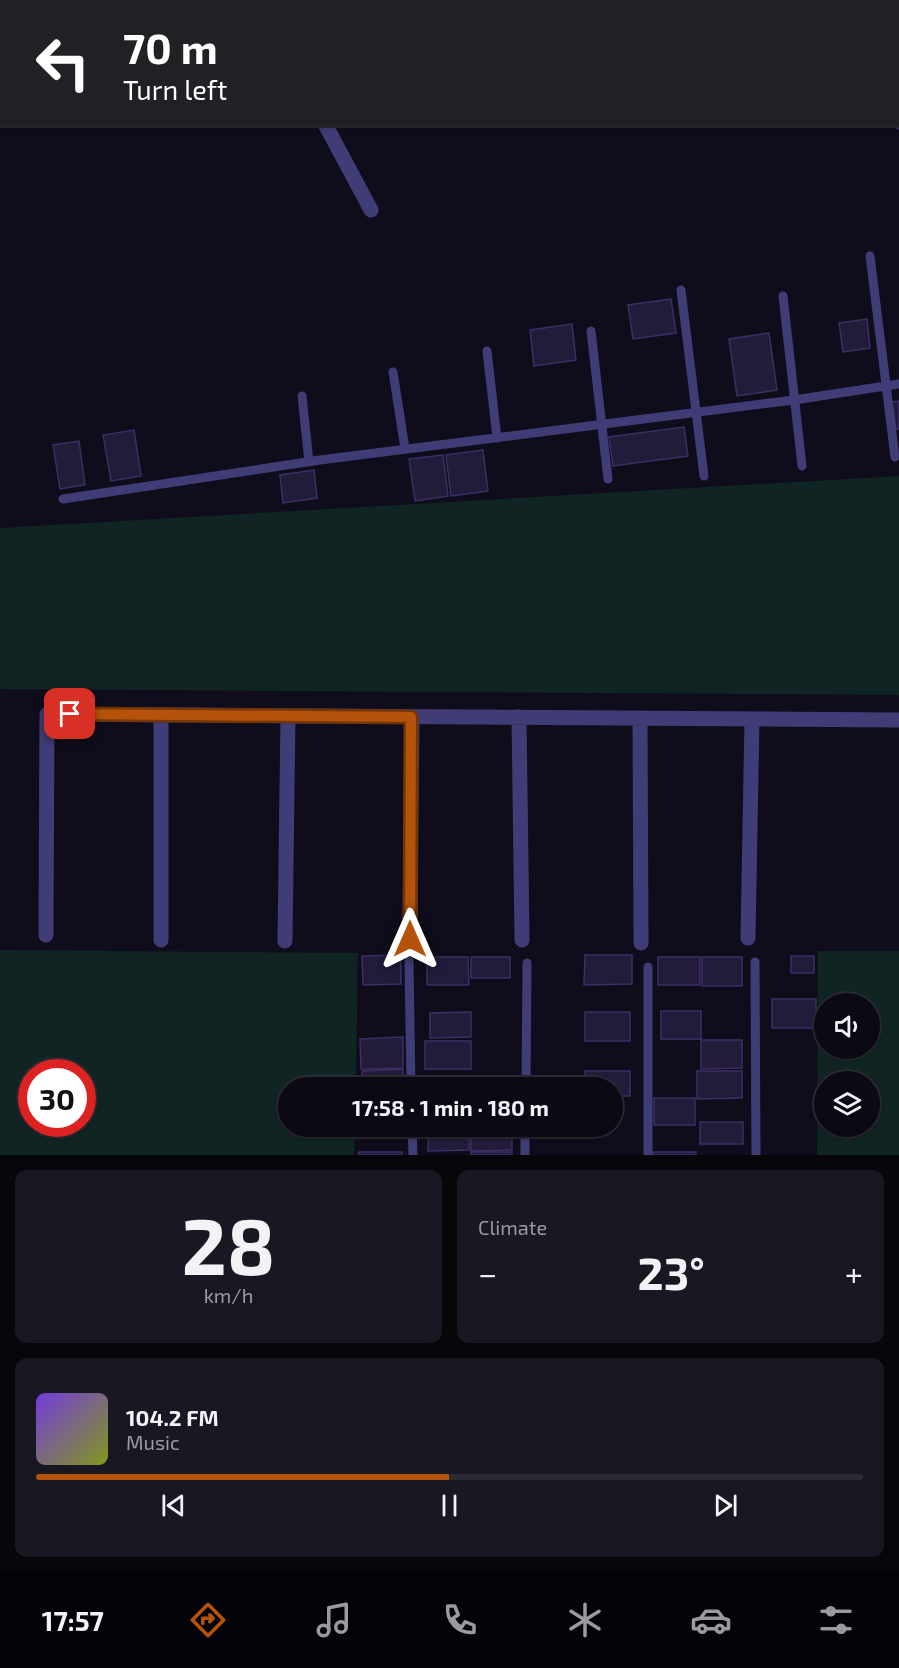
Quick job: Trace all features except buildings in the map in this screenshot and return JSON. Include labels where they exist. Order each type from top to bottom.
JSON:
[{"type":"street","points":[[326,126],[371,210]]},
{"type":"street","points":[[46,935],[46,714],[899,720]]},
{"type":"street","points":[[161,715],[161,940]]},
{"type":"street","points":[[285,941],[288,716]]},
{"type":"street","points":[[410,939],[411,717]]},
{"type":"street","points":[[519,717],[522,940]]},
{"type":"street","points":[[640,718],[641,943]]},
{"type":"street","points":[[748,938],[752,719]]},
{"type":"lane","points":[[870,256],[895,457]]},
{"type":"lane","points":[[681,290],[704,476]]},
{"type":"lane","points":[[783,296],[802,466]]},
{"type":"lane","points":[[591,331],[608,479]]},
{"type":"lane","points":[[487,351],[497,438]]},
{"type":"lane","points":[[393,372],[405,449]]},
{"type":"lane","points":[[63,499],[309,462],[794,400],[899,384]]},
{"type":"lane","points":[[302,396],[309,462]]},
{"type":"lane","points":[[409,961],[411,1077]]},
{"type":"lane","points":[[526,1077],[527,963]]},
{"type":"lane","points":[[755,963],[756,1155]]},
{"type":"lane","points":[[648,967],[648,1155]]},
{"type":"lane","points":[[412,1137],[413,1155]]},
{"type":"lane","points":[[525,1137],[525,1155]]},
{"type":"green space","points":[[899,476],[899,695],[0,689],[0,528]]},
{"type":"green space","points":[[0,950],[358,953],[356,1077],[278,1077],[278,1137],[355,1137],[354,1155],[0,1155]]},
{"type":"green space","points":[[818,951],[899,951],[899,1155],[817,1155],[817,1137],[880,1137],[880,1071],[817,1071],[817,1059],[880,1059],[880,993],[818,993]]},
{"type":"route","points":[[70,714],[411,717],[410,939]]}]
